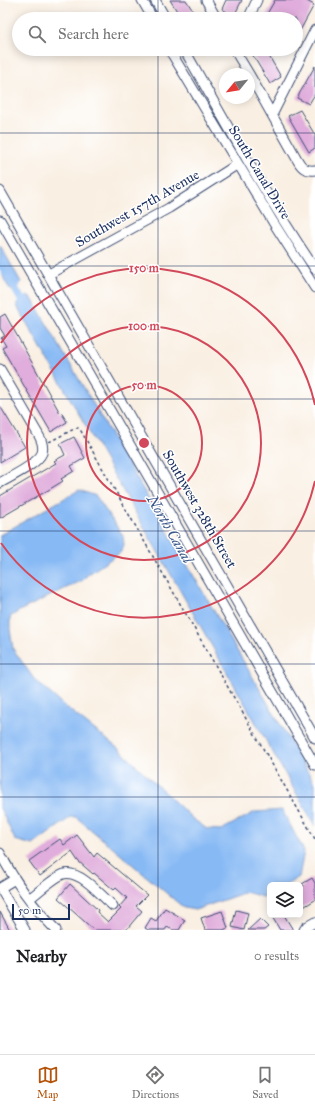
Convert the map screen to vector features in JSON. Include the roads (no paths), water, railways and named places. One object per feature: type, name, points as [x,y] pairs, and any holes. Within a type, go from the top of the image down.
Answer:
[{"type":"street","points":[[142,0],[149,12]]},
{"type":"street","points":[[156,0],[162,12]]},
{"type":"street","points":[[206,0],[213,12]]},
{"type":"street","points":[[251,12],[257,0]]},
{"type":"street","points":[[303,54],[315,30]]},
{"type":"street","name":"South Canal Drive","points":[[173,56],[273,222],[315,288]]},
{"type":"street","name":"South Canal Drive","points":[[188,56],[248,161],[291,232],[315,268]]},
{"type":"street","points":[[238,56],[245,68]]},
{"type":"street","points":[[272,115],[302,56]]},
{"type":"street","points":[[255,85],[302,168],[306,170],[315,170]]},
{"type":"street","name":"Southwest 157th Avenue","points":[[48,274],[169,208],[238,164]]},
{"type":"street","name":"Southwest 328th Street","points":[[0,191],[315,738]]},
{"type":"street","name":"Southwest 328th Street","points":[[0,220],[315,765]]},
{"type":"street","points":[[0,369],[38,434],[42,447],[40,455],[33,463],[0,483]]},
{"type":"street","points":[[0,853],[29,899],[56,930]]},
{"type":"street","points":[[29,899],[57,878],[65,874],[70,874],[82,878],[113,906]]},
{"type":"street","points":[[15,879],[0,888],[25,930]]},
{"type":"street","points":[[304,930],[306,927],[315,922]]},
{"type":"water","points":[[0,245],[21,282],[18,288],[12,291],[3,276]]},
{"type":"water","name":"North Canal","points":[[28,296],[31,297],[315,784],[315,826],[17,306],[17,303]]},
{"type":"water","points":[[79,490],[96,496],[123,536],[124,545],[121,552],[87,575],[83,580],[19,611],[10,617],[13,649],[34,679],[62,704],[120,750],[193,819],[207,829],[221,830],[255,812],[282,810],[304,851],[299,877],[291,882],[267,882],[267,896],[263,897],[246,892],[195,910],[184,908],[76,817],[71,817],[33,845],[15,840],[0,808],[0,535]]},
{"type":"waterway","name":"North Canal","points":[[0,263],[27,309]]}]
